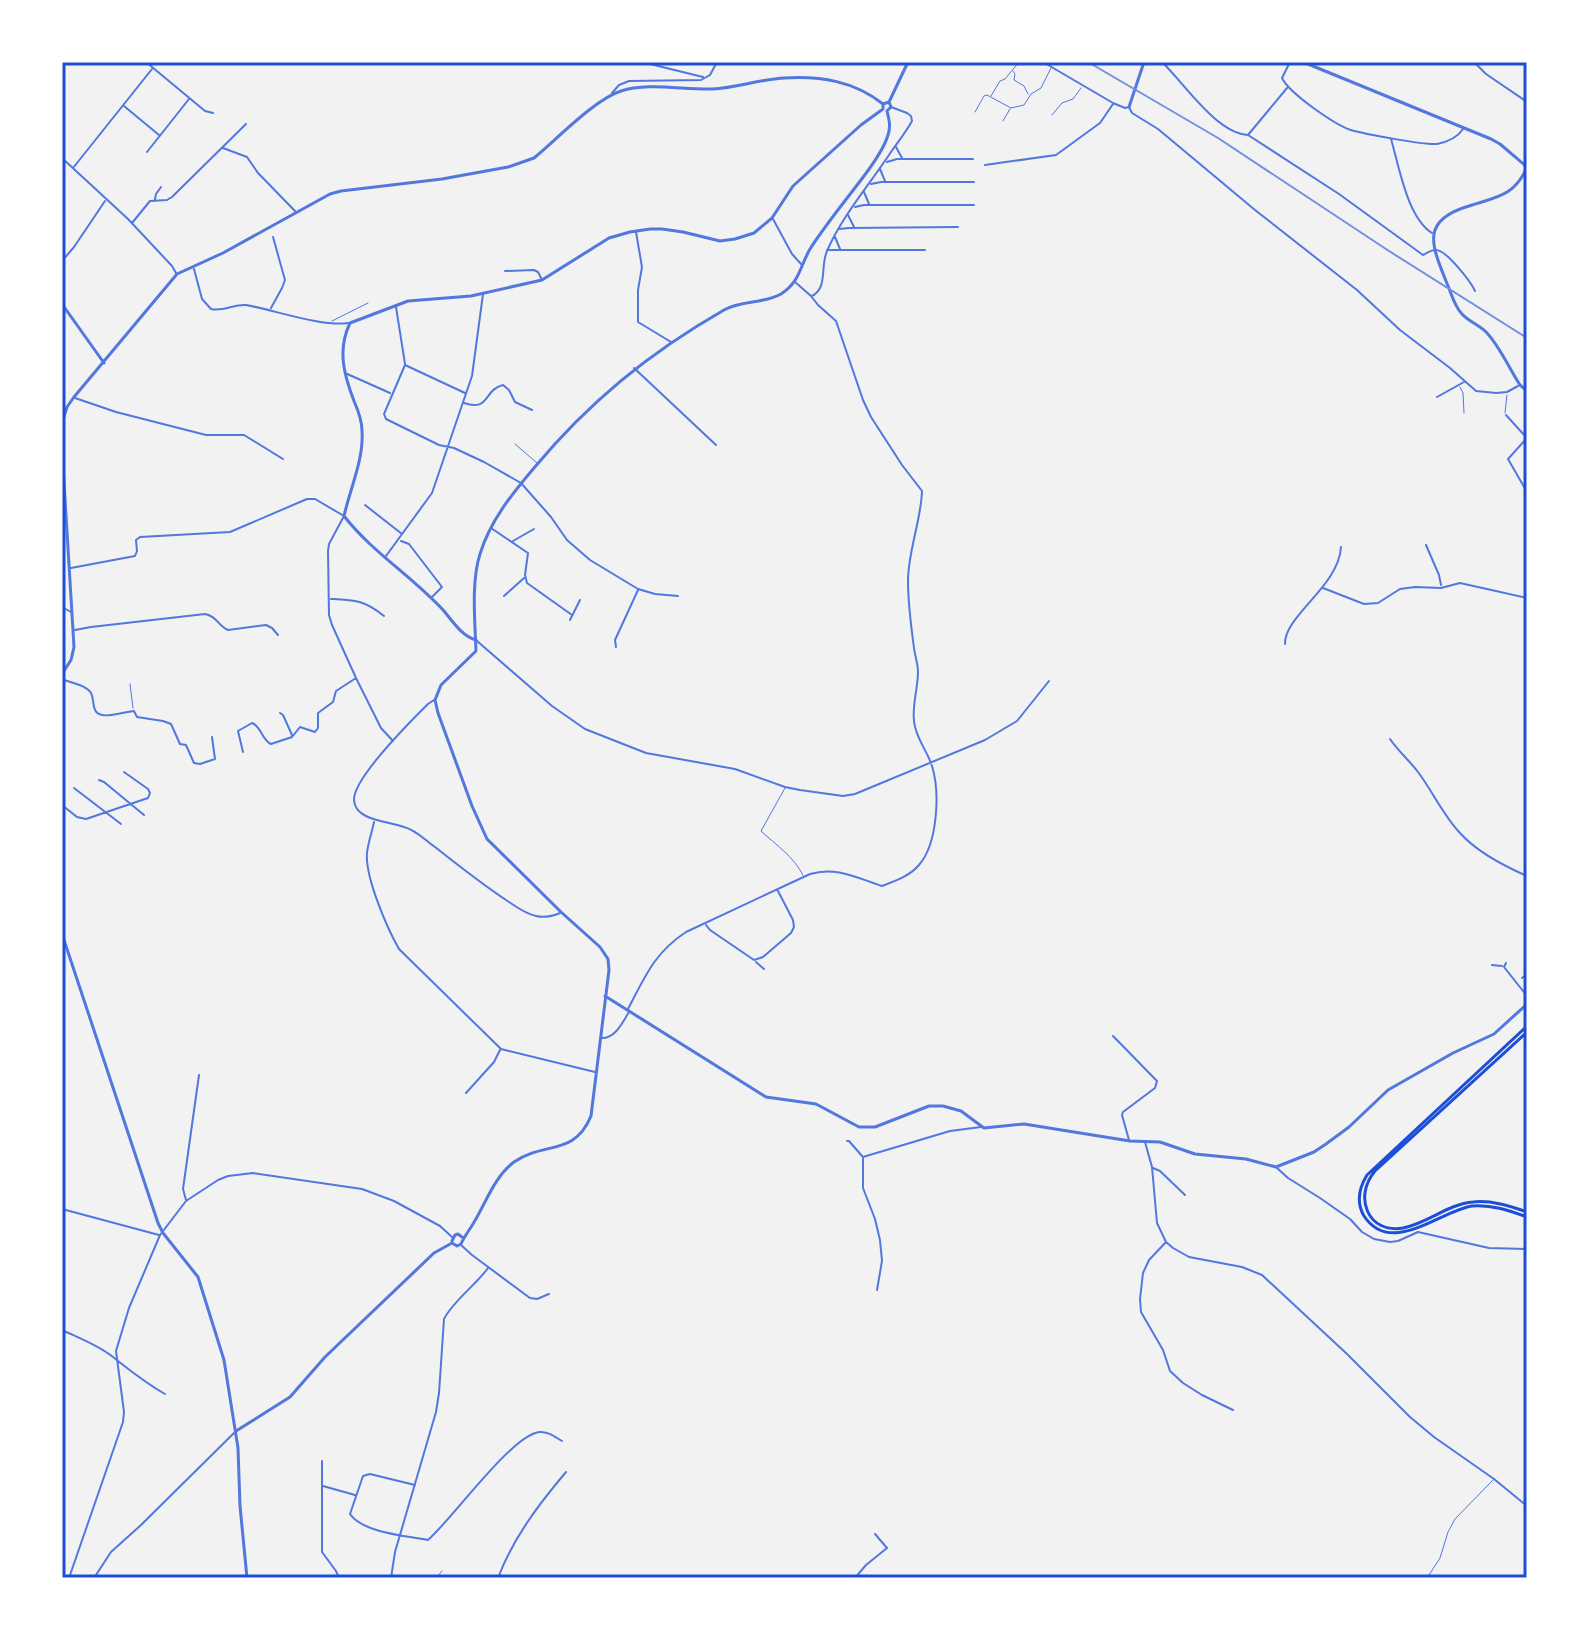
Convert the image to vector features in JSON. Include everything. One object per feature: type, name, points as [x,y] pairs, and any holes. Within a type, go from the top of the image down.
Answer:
[{"type":"main road","points":[[1527,1026],[1374,1169],[1364,1181],[1359,1194],[1361,1208],[1369,1221],[1379,1229],[1393,1233],[1411,1231],[1469,1207],[1491,1206],[1527,1214]]},
{"type":"main road","points":[[1527,1032],[1375,1171],[1367,1182],[1363,1199],[1373,1218],[1382,1225],[1394,1228],[1409,1226],[1468,1202],[1491,1202],[1527,1214]]},
{"type":"street","points":[[146,62],[205,111],[213,113]]},
{"type":"street","points":[[642,62],[706,77]]},
{"type":"street","points":[[612,95],[616,88],[629,81],[697,80],[712,73],[717,62]]},
{"type":"street","points":[[193,267],[203,301],[211,309],[240,305],[339,325],[408,301],[483,294],[542,280],[609,238],[636,231],[662,229],[720,241],[735,239],[754,233],[772,218],[793,186],[861,125],[886,108],[908,62]]},
{"type":"street","points":[[1043,62],[1113,103],[1129,107]]},
{"type":"street","points":[[1144,62],[1129,107],[1132,113],[1158,129],[1476,391],[1507,392],[1520,385]]},
{"type":"street","points":[[1162,62],[1192,96],[1236,133],[1248,135],[1339,194],[1423,255],[1435,250],[1447,255],[1475,291]]},
{"type":"street","points":[[1290,62],[1282,78],[1288,87],[1310,106],[1351,130],[1435,144],[1459,135],[1464,128]]},
{"type":"street","points":[[1303,62],[1500,144],[1527,167],[1509,192],[1449,213],[1438,223],[1433,234],[1435,250],[1459,310],[1488,334],[1527,391]]},
{"type":"street","points":[[1474,62],[1527,102]]},
{"type":"street","points":[[73,169],[152,69]]},
{"type":"street","points":[[62,423],[74,397],[177,274],[257,235],[330,194],[442,179],[521,164],[534,158],[602,100],[623,90],[715,89],[784,78],[830,81],[850,84],[865,91],[886,108],[911,116],[912,121],[827,250],[822,287],[811,296]]},
{"type":"street","points":[[1248,135],[1288,87]]},
{"type":"street","points":[[147,152],[190,98]]},
{"type":"street","points":[[985,165],[1050,158],[1100,123],[1113,103]]},
{"type":"street","points":[[123,105],[161,136]]},
{"type":"street","points":[[461,1244],[462,1237],[472,1226],[500,1176],[511,1165],[521,1158],[567,1144],[580,1136],[591,1116],[609,970],[608,959],[600,947],[499,852],[484,834],[438,713],[435,700],[441,685],[476,651],[475,574],[479,556],[490,528],[521,483],[564,433],[634,368],[726,309],[769,299],[795,282],[809,251],[879,155],[888,135],[890,120],[886,108]]},
{"type":"street","points":[[131,223],[146,205],[172,197],[246,124]]},
{"type":"street","points":[[1391,137],[1413,211],[1424,228],[1433,234]]},
{"type":"street","points":[[896,146],[903,159]]},
{"type":"street","points":[[222,147],[247,157],[258,173],[296,211]]},
{"type":"street","points":[[62,158],[131,223],[177,274]]},
{"type":"street","points":[[884,163],[903,159],[973,159]]},
{"type":"street","points":[[880,169],[886,182]]},
{"type":"street","points":[[869,185],[886,182],[974,182]]},
{"type":"street","points":[[155,200],[161,187]]},
{"type":"street","points":[[864,192],[870,205]]},
{"type":"street","points":[[62,261],[106,199]]},
{"type":"street","points":[[853,208],[870,205],[974,205]]},
{"type":"street","points":[[848,215],[855,228]]},
{"type":"street","points":[[772,218],[792,254],[803,265]]},
{"type":"street","points":[[839,229],[958,227]]},
{"type":"street","points":[[636,231],[642,267],[638,322],[671,342]]},
{"type":"street","points":[[270,310],[285,280],[273,237]]},
{"type":"street","points":[[835,237],[841,250]]},
{"type":"street","points":[[827,250],[925,250]]},
{"type":"street","points":[[505,271],[534,270],[542,280]]},
{"type":"street","points":[[600,1038],[606,1039],[612,1035],[656,958],[670,942],[705,923],[822,871],[834,870],[882,886],[902,878],[917,868],[925,857],[935,824],[936,782],[914,721],[918,669],[908,584],[922,491],[871,417],[836,321],[795,282]]},
{"type":"street","points":[[386,557],[430,498],[472,376],[483,294]]},
{"type":"street","points":[[62,304],[104,363]]},
{"type":"street","points":[[396,306],[405,365],[384,414],[386,419],[439,445],[484,462],[521,483],[570,542],[590,560],[638,589],[678,596]]},
{"type":"street","points":[[350,323],[344,335],[344,372],[363,433],[344,516],[328,549],[329,615],[381,728],[393,741]]},
{"type":"street","points":[[405,365],[466,393]]},
{"type":"street","points":[[634,368],[716,445]]},
{"type":"street","points":[[344,372],[392,394]]},
{"type":"street","points":[[1437,397],[1464,381]]},
{"type":"street","points":[[463,403],[474,407],[480,405],[495,388],[503,385],[514,401],[532,410]]},
{"type":"street","points":[[74,397],[116,412],[206,435],[244,435],[283,459]]},
{"type":"street","points":[[1506,415],[1527,438],[1508,459],[1527,492]]},
{"type":"street","points":[[62,449],[73,631],[72,655],[62,677],[90,692],[98,714],[104,716],[134,711],[137,717],[171,724],[180,744],[186,745],[194,763],[215,759],[212,737]]},
{"type":"street","points":[[69,568],[135,556],[136,540],[140,537],[230,532],[307,499],[315,499],[344,516],[355,531],[431,597],[469,638],[476,640],[570,720],[603,738],[659,756],[735,769],[785,787],[843,796],[855,794],[985,740],[1017,721],[1049,681]]},
{"type":"street","points":[[365,505],[403,535]]},
{"type":"street","points":[[490,528],[528,553],[525,578],[529,585],[572,615]]},
{"type":"street","points":[[513,542],[534,529]]},
{"type":"street","points":[[399,541],[409,544],[442,587],[431,597]]},
{"type":"street","points":[[1426,545],[1441,588]]},
{"type":"street","points":[[1285,644],[1285,638],[1298,616],[1323,588],[1338,562],[1341,547]]},
{"type":"street","points":[[504,596],[525,578]]},
{"type":"street","points":[[1323,588],[1364,604],[1387,599],[1400,589],[1441,588],[1460,583],[1527,598]]},
{"type":"street","points":[[616,647],[615,640],[638,589]]},
{"type":"street","points":[[330,599],[358,600],[384,616]]},
{"type":"street","points":[[570,620],[580,600]]},
{"type":"street","points":[[62,607],[72,613]]},
{"type":"street","points":[[73,631],[205,614],[216,618],[228,630],[266,625],[278,635]]},
{"type":"street","points":[[243,752],[238,731],[252,723],[257,725],[269,744],[292,737],[300,727],[316,731],[318,713],[333,702],[336,691],[356,678]]},
{"type":"street","points":[[435,700],[393,741],[355,790],[353,804],[359,813],[408,827],[525,912],[538,917],[561,912]]},
{"type":"street","points":[[280,713],[292,737]]},
{"type":"street","points":[[1390,739],[1416,769],[1460,834],[1507,867],[1527,876]]},
{"type":"street","points":[[62,805],[81,819],[147,799],[148,789],[124,772]]},
{"type":"street","points":[[99,780],[144,815]]},
{"type":"street","points":[[74,788],[121,824]]},
{"type":"street","points":[[375,819],[367,854],[369,875],[399,949],[501,1049],[596,1072]]},
{"type":"street","points":[[754,960],[773,949],[794,927],[778,890]]},
{"type":"street","points":[[705,923],[710,930],[764,969]]},
{"type":"street","points":[[62,934],[152,1208],[162,1234],[198,1277],[224,1360],[236,1431],[247,1578]]},
{"type":"street","points":[[1492,965],[1505,965],[1527,996]]},
{"type":"street","points":[[1522,978],[1527,974]]},
{"type":"street","points":[[605,996],[766,1097],[816,1104],[859,1127],[875,1127],[929,1106],[961,1111],[981,1127]]},
{"type":"street","points":[[863,1157],[950,1131],[1024,1124],[1130,1141],[1160,1142],[1195,1154],[1243,1159],[1276,1167],[1314,1152],[1349,1127],[1388,1090],[1453,1053],[1489,1037],[1527,1004]]},
{"type":"street","points":[[1113,1036],[1157,1081],[1155,1088],[1123,1112],[1130,1141]]},
{"type":"street","points":[[466,1093],[494,1062],[501,1049]]},
{"type":"street","points":[[186,1201],[183,1189],[199,1075]]},
{"type":"street","points":[[847,1141],[863,1157],[863,1188],[875,1219],[881,1251],[877,1290]]},
{"type":"street","points":[[1145,1142],[1152,1167],[1157,1223],[1166,1242],[1189,1257],[1242,1267],[1262,1275],[1410,1417],[1527,1506]]},
{"type":"street","points":[[1152,1167],[1185,1195]]},
{"type":"street","points":[[1276,1167],[1374,1239],[1398,1241],[1418,1232],[1489,1248],[1527,1249]]},
{"type":"street","points":[[69,1578],[123,1422],[116,1351],[129,1308],[162,1234],[186,1201],[228,1176],[253,1173],[340,1185],[394,1201],[440,1226],[452,1237],[452,1243]]},
{"type":"street","points":[[62,1209],[162,1234]]},
{"type":"street","points":[[452,1237],[458,1234],[462,1237]]},
{"type":"street","points":[[1166,1242],[1149,1260],[1143,1273],[1141,1312],[1163,1350],[1170,1371],[1202,1395],[1233,1410]]},
{"type":"street","points":[[452,1243],[457,1246],[461,1244]]},
{"type":"street","points":[[94,1578],[111,1552],[236,1431],[290,1397],[325,1357],[434,1253],[452,1243]]},
{"type":"street","points":[[461,1244],[530,1298],[537,1299],[549,1294]]},
{"type":"street","points":[[391,1578],[395,1552],[437,1406],[444,1319],[488,1268]]},
{"type":"street","points":[[62,1330],[118,1361],[143,1382],[165,1394]]},
{"type":"street","points":[[415,1485],[370,1474],[363,1476],[350,1514],[356,1522],[428,1540],[516,1446],[536,1432],[548,1433],[562,1441]]},
{"type":"street","points":[[322,1461],[322,1552],[339,1578]]},
{"type":"street","points":[[498,1578],[514,1544],[542,1500],[566,1472]]},
{"type":"street","points":[[322,1486],[356,1496]]},
{"type":"street","points":[[855,1578],[887,1548],[875,1534]]},
{"type":"lane","points":[[991,96],[1000,81],[1019,62]]},
{"type":"lane","points":[[975,112],[984,96],[991,96],[1010,107],[1024,105],[1030,95],[1041,88],[1052,67]]},
{"type":"lane","points":[[1013,71],[1014,80],[1024,86],[1030,95]]},
{"type":"lane","points":[[1052,115],[1062,102],[1074,98],[1082,85]]},
{"type":"lane","points":[[1003,121],[1010,107]]},
{"type":"lane","points":[[331,324],[333,319],[368,303]]},
{"type":"lane","points":[[1459,385],[1463,393],[1464,413]]},
{"type":"lane","points":[[1506,415],[1507,392]]},
{"type":"lane","points":[[515,444],[537,464]]},
{"type":"lane","points":[[130,684],[134,711]]},
{"type":"lane","points":[[785,787],[761,831],[787,852],[804,877]]},
{"type":"lane","points":[[1427,1578],[1440,1558],[1455,1519],[1494,1479]]},
{"type":"lane","points":[[436,1578],[442,1571]]},
{"type":"railway","points":[[1088,62],[1218,138],[1527,338]]}]
